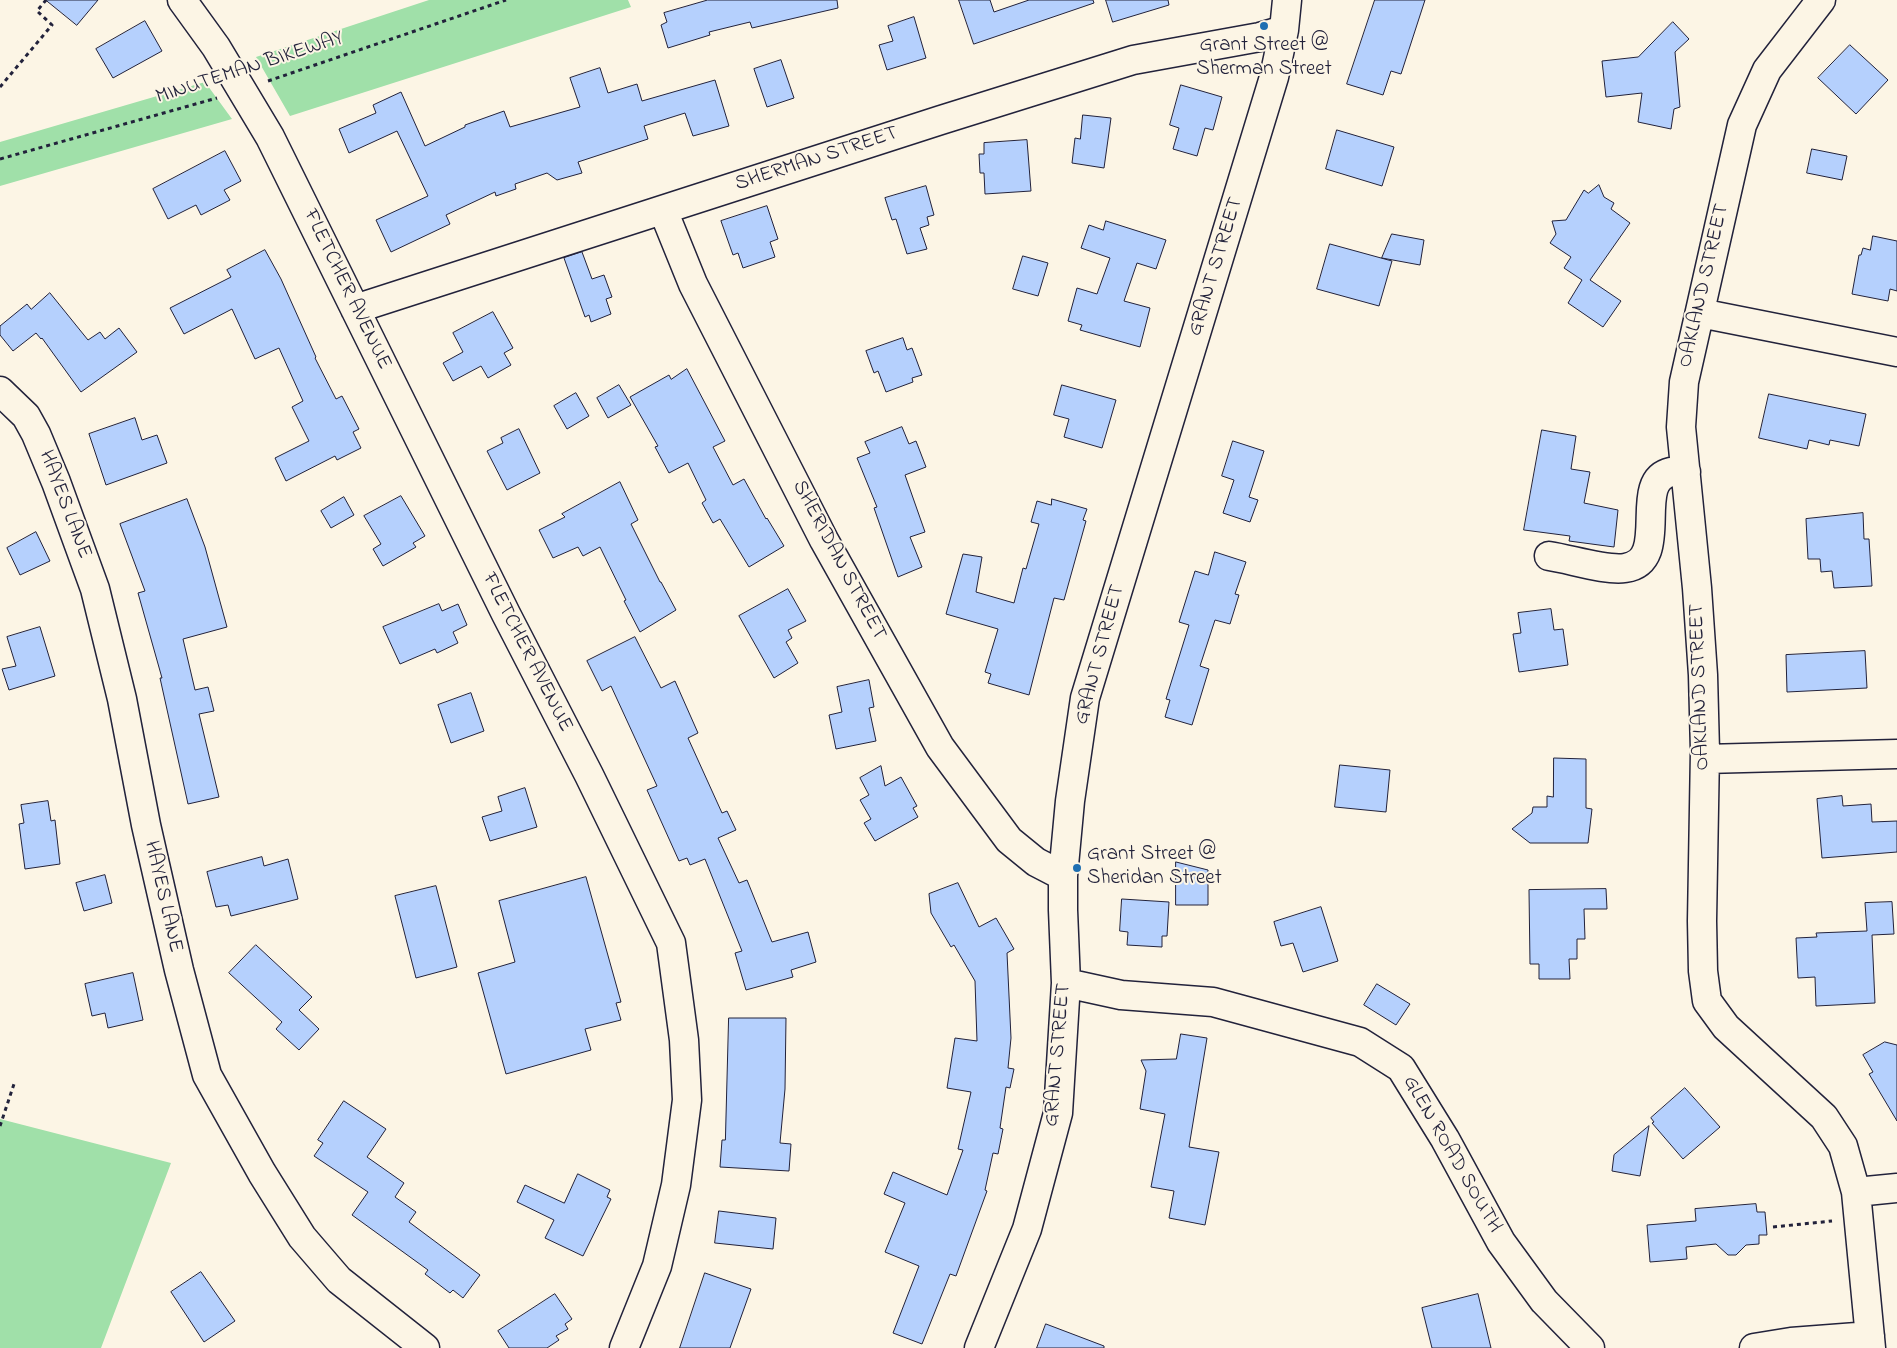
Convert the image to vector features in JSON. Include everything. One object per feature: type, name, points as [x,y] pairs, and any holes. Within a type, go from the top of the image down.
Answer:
[{"type":"street","name":"FLETCHER AVENUE","points":[[182,0],[216,47],[270,138],[506,614],[589,775],[671,943],[684,1040],[686,1100],[676,1184],[657,1266],[624,1348]]},
{"type":"street","name":"GRANT STREET","points":[[979,1348],[1027,1229],[1058,1113],[1066,983],[1062,910],[1063,876],[1070,801],[1085,698],[1271,86],[1284,30],[1287,0]]},
{"type":"street","name":"OAKLAND STREET","points":[[1821,0],[1767,70],[1742,125],[1684,382],[1681,427],[1703,674],[1705,759],[1702,921],[1703,972],[1708,1001],[1726,1027],[1824,1117],[1843,1146],[1856,1192],[1871,1342]]},
{"type":"street","name":"SHERMAN STREET","points":[[356,309],[1133,60],[1260,37],[1284,30]]},
{"type":"street","name":"SHERIDAN STREET","points":[[663,210],[693,284],[824,540],[940,747],[1009,840],[1036,862],[1063,876]]},
{"type":"street","points":[[1700,314],[1897,352]]},
{"type":"street","name":"HAYES LANE","points":[[0,391],[26,416],[36,434],[56,482],[95,589],[122,699],[146,825],[179,970],[207,1075],[262,1173],[302,1237],[339,1280],[425,1348]]},
{"type":"street","points":[[1548,556],[1608,567],[1625,568],[1639,563],[1650,544],[1650,506],[1654,488],[1661,477],[1671,472],[1686,472]]},
{"type":"street","points":[[1705,759],[1897,754]]},
{"type":"street","name":"GLEN ROAD SOUTH","points":[[1066,983],[1121,995],[1213,1002],[1360,1042],[1401,1068],[1445,1139],[1501,1242],[1544,1301],[1590,1348]]},
{"type":"street","points":[[1856,1192],[1897,1188]]},
{"type":"street","points":[[1754,1348],[1792,1342],[1871,1342]]},
{"type":"path","points":[[0,88],[52,25],[37,11],[46,0]]},
{"type":"path","name":"MINUTEMAN BIKEWAY","points":[[0,160],[214,99],[506,0]]},
{"type":"path","points":[[0,1126],[15,1081]]},
{"type":"path","points":[[1774,1227],[1840,1220]]},
{"type":"green space","points":[[429,0],[628,0],[631,7],[290,116],[256,57]]},
{"type":"green space","points":[[205,82],[232,119],[0,186],[0,142]]},
{"type":"green space","points":[[0,1119],[171,1163],[101,1348],[0,1348]]},
{"type":"building","points":[[46,0],[98,0],[77,25]]},
{"type":"building","points":[[708,0],[837,0],[838,8],[752,28],[750,22],[709,32],[710,35],[668,48],[661,25],[667,22],[664,13]]},
{"type":"building","points":[[959,0],[990,0],[994,12],[1029,0],[1093,0],[1094,3],[974,44]]},
{"type":"building","points":[[1106,0],[1168,0],[1169,5],[1113,22]]},
{"type":"building","points":[[1375,0],[1425,0],[1401,74],[1391,71],[1383,95],[1347,84]]},
{"type":"building","points":[[914,17],[926,58],[887,70],[879,45],[893,41],[888,26]]},
{"type":"building","points":[[145,21],[162,51],[113,78],[96,49]]},
{"type":"building","points":[[1673,22],[1689,39],[1675,52],[1680,107],[1674,109],[1671,129],[1638,122],[1642,93],[1606,97],[1602,61],[1638,57]]},
{"type":"building","points":[[1850,45],[1888,80],[1856,114],[1818,78]]},
{"type":"building","points":[[781,60],[794,98],[767,107],[754,69]]},
{"type":"building","points":[[600,68],[608,93],[637,84],[642,101],[715,80],[729,126],[693,136],[685,113],[644,126],[648,139],[578,162],[582,173],[557,180],[547,173],[515,184],[516,189],[496,196],[495,192],[446,215],[450,224],[391,252],[376,220],[428,196],[397,131],[349,153],[339,129],[376,113],[373,105],[401,92],[425,146],[465,127],[465,125],[504,111],[510,127],[580,107],[570,78]]},
{"type":"building","points":[[1181,85],[1222,97],[1213,130],[1205,128],[1197,156],[1173,149],[1179,128],[1170,125]]},
{"type":"building","points":[[1083,115],[1111,118],[1104,168],[1072,163],[1075,138],[1080,139]]},
{"type":"building","points":[[1337,130],[1394,147],[1382,186],[1326,169]]},
{"type":"building","points":[[1027,140],[1031,191],[985,194],[984,173],[980,173],[979,154],[984,154],[984,143]]},
{"type":"building","points":[[1812,149],[1847,156],[1842,180],[1807,173]]},
{"type":"building","points":[[225,151],[241,181],[224,190],[230,200],[201,215],[196,205],[168,219],[153,189]]},
{"type":"building","points":[[1599,185],[1604,197],[1614,203],[1611,209],[1630,223],[1590,280],[1621,301],[1603,327],[1568,303],[1582,280],[1564,268],[1571,257],[1550,243],[1556,234],[1552,221],[1566,220],[1584,190],[1588,193]]},
{"type":"building","points":[[926,186],[934,215],[927,217],[929,225],[920,228],[927,249],[907,254],[896,219],[892,220],[885,198]]},
{"type":"building","points":[[767,206],[778,239],[770,242],[775,257],[743,268],[738,253],[733,255],[721,221]]},
{"type":"building","points":[[1106,221],[1166,240],[1156,269],[1137,263],[1124,301],[1150,308],[1140,347],[1080,330],[1082,325],[1068,321],[1077,288],[1097,294],[1110,258],[1081,248],[1089,225],[1103,230]]},
{"type":"building","points":[[1392,234],[1424,240],[1420,265],[1382,258]]},
{"type":"building","points":[[1873,236],[1897,241],[1897,291],[1890,289],[1888,301],[1852,294],[1859,255],[1861,255],[1863,248],[1870,250]]},
{"type":"building","points":[[1330,244],[1392,261],[1379,306],[1317,289]]},
{"type":"building","points":[[265,250],[281,279],[315,358],[336,399],[342,396],[359,429],[353,432],[361,448],[337,460],[335,456],[286,481],[275,458],[309,441],[292,407],[303,401],[279,348],[255,359],[232,309],[184,334],[170,308],[231,277],[227,270]]},
{"type":"building","points":[[582,252],[592,279],[604,275],[612,297],[606,299],[611,314],[591,322],[589,315],[585,317],[564,258]]},
{"type":"building","points":[[1023,256],[1048,263],[1038,296],[1013,289]]},
{"type":"building","points":[[50,293],[88,340],[100,332],[105,339],[119,328],[137,352],[81,392],[42,338],[36,333],[13,351],[0,335],[0,326],[27,304],[31,309]]},
{"type":"building","points":[[493,312],[513,348],[504,353],[511,365],[488,378],[481,366],[453,381],[443,363],[463,352],[453,333]]},
{"type":"building","points":[[903,338],[907,350],[912,348],[922,375],[912,378],[913,382],[886,392],[878,371],[874,373],[866,351]]},
{"type":"building","points":[[687,369],[725,441],[713,447],[733,485],[744,479],[766,519],[784,546],[749,567],[720,519],[713,523],[702,503],[706,500],[688,463],[669,473],[655,447],[658,446],[630,397],[669,375],[671,379]]},
{"type":"building","points":[[619,385],[631,405],[608,418],[597,398]]},
{"type":"building","points":[[1062,385],[1116,400],[1102,448],[1064,437],[1069,419],[1054,415]]},
{"type":"building","points":[[576,393],[589,416],[567,429],[554,406]]},
{"type":"building","points":[[1769,394],[1866,414],[1859,446],[1830,440],[1829,445],[1809,440],[1807,449],[1759,438]]},
{"type":"building","points":[[135,418],[142,440],[157,435],[167,463],[106,485],[89,434]]},
{"type":"building","points":[[902,427],[909,444],[916,441],[926,467],[905,475],[925,532],[910,537],[922,567],[898,577],[874,508],[877,507],[857,458],[870,453],[865,442]]},
{"type":"building","points":[[519,429],[540,473],[507,490],[487,451],[503,443],[501,438]]},
{"type":"building","points":[[1542,430],[1576,436],[1571,469],[1590,472],[1584,503],[1618,510],[1614,547],[1569,541],[1570,536],[1524,530]]},
{"type":"building","points":[[1233,441],[1264,451],[1249,497],[1258,500],[1250,522],[1223,513],[1234,480],[1222,476]]},
{"type":"building","points":[[620,482],[638,520],[631,524],[676,610],[640,632],[600,547],[583,556],[578,547],[553,558],[539,530],[565,517],[562,514]]},
{"type":"building","points":[[401,496],[425,536],[413,543],[416,547],[383,566],[373,549],[381,544],[364,516]]},
{"type":"building","points":[[344,497],[354,515],[331,528],[321,511]]},
{"type":"building","points":[[187,499],[205,547],[227,627],[183,639],[195,690],[208,687],[214,711],[199,714],[219,797],[188,804],[160,678],[162,678],[138,593],[145,591],[120,524]]},
{"type":"building","points":[[1052,499],[1087,509],[1083,520],[1086,521],[1064,600],[1054,598],[1029,695],[988,683],[991,674],[985,672],[998,629],[946,614],[963,554],[982,557],[976,592],[1014,603],[1023,568],[1026,569],[1039,524],[1031,522],[1037,501],[1051,505]]},
{"type":"building","points":[[1863,513],[1864,539],[1869,539],[1872,586],[1834,588],[1832,571],[1821,572],[1820,559],[1808,559],[1806,519]]},
{"type":"building","points":[[36,532],[50,561],[20,575],[7,548]]},
{"type":"building","points":[[1215,552],[1246,562],[1235,594],[1239,595],[1230,624],[1215,620],[1200,666],[1209,669],[1192,725],[1165,717],[1170,700],[1166,699],[1189,625],[1179,622],[1195,571],[1208,575]]},
{"type":"building","points":[[788,589],[806,621],[788,630],[792,638],[786,642],[798,663],[774,678],[739,616]]},
{"type":"building","points":[[439,604],[442,611],[458,604],[467,625],[453,632],[458,643],[437,653],[435,649],[400,664],[383,627]]},
{"type":"building","points":[[1551,609],[1554,630],[1563,629],[1568,665],[1519,672],[1513,634],[1521,633],[1518,613]]},
{"type":"building","points":[[40,627],[55,676],[9,690],[2,669],[16,666],[7,637]]},
{"type":"building","points":[[635,637],[661,688],[675,681],[698,733],[688,738],[722,813],[727,811],[736,830],[718,838],[739,883],[747,880],[772,942],[808,932],[816,962],[791,970],[793,977],[746,990],[735,953],[742,951],[705,859],[690,865],[687,858],[679,861],[647,790],[657,786],[611,686],[602,691],[587,661]]},
{"type":"building","points":[[1865,651],[1867,688],[1787,692],[1786,655]]},
{"type":"building","points":[[869,680],[874,707],[869,708],[876,741],[836,749],[829,715],[842,712],[837,687]]},
{"type":"building","points":[[471,693],[484,731],[451,743],[438,705]]},
{"type":"building","points":[[1554,758],[1586,759],[1586,808],[1592,809],[1588,843],[1530,843],[1512,829],[1532,813],[1533,807],[1547,807],[1547,796],[1553,797]]},
{"type":"building","points":[[1340,765],[1390,770],[1386,812],[1335,807]]},
{"type":"building","points":[[881,766],[885,786],[901,777],[917,806],[913,808],[918,817],[875,841],[864,823],[871,819],[860,800],[869,795],[860,778]]},
{"type":"building","points":[[525,788],[537,827],[490,841],[482,817],[502,811],[498,797]]},
{"type":"building","points":[[1842,796],[1843,806],[1871,804],[1872,822],[1897,821],[1897,852],[1822,858],[1817,799]]},
{"type":"building","points":[[48,801],[51,821],[55,820],[60,864],[25,869],[19,824],[24,823],[21,805]]},
{"type":"building","points":[[262,857],[264,866],[288,859],[298,899],[231,916],[228,905],[216,907],[207,872]]},
{"type":"building","points":[[1176,862],[1208,870],[1208,905],[1176,905]]},
{"type":"building","points":[[105,875],[112,903],[84,911],[76,883]]},
{"type":"building","points":[[586,877],[621,1002],[616,1003],[621,1020],[585,1029],[591,1050],[506,1074],[478,973],[515,962],[499,901]]},
{"type":"building","points":[[958,883],[979,927],[996,918],[1014,949],[1007,953],[1011,1038],[1008,1068],[1014,1069],[1010,1088],[1006,1087],[1000,1128],[1003,1129],[998,1154],[993,1153],[985,1190],[987,1191],[956,1276],[950,1274],[922,1344],[893,1333],[919,1266],[885,1252],[905,1203],[884,1194],[893,1172],[947,1195],[963,1150],[958,1149],[971,1092],[947,1088],[955,1038],[977,1041],[975,981],[954,945],[951,947],[931,913],[929,894]]},
{"type":"building","points":[[436,886],[457,967],[416,978],[395,896]]},
{"type":"building","points":[[1606,889],[1607,909],[1584,909],[1585,939],[1577,939],[1577,959],[1569,959],[1570,979],[1539,979],[1539,964],[1530,964],[1529,890]]},
{"type":"building","points":[[1122,899],[1169,902],[1167,936],[1162,936],[1162,947],[1127,945],[1128,932],[1120,931]]},
{"type":"building","points":[[1892,902],[1894,934],[1872,935],[1875,1003],[1816,1006],[1815,977],[1798,978],[1796,938],[1817,937],[1816,933],[1867,931],[1865,903]]},
{"type":"building","points":[[1321,907],[1338,961],[1303,972],[1293,943],[1281,946],[1274,922]]},
{"type":"building","points":[[256,945],[312,997],[299,1010],[319,1029],[299,1050],[276,1029],[282,1022],[229,973]]},
{"type":"building","points":[[133,973],[143,1020],[108,1028],[105,1013],[92,1016],[85,984]]},
{"type":"building","points":[[1377,984],[1410,1004],[1396,1025],[1364,1005]]},
{"type":"building","points":[[729,1018],[786,1018],[785,1089],[780,1143],[791,1144],[789,1171],[720,1167],[722,1140],[725,1140]]},
{"type":"building","points":[[1181,1034],[1207,1038],[1189,1147],[1219,1152],[1205,1225],[1169,1218],[1174,1191],[1151,1187],[1165,1114],[1140,1109],[1146,1071],[1141,1060],[1176,1059]]},
{"type":"building","points":[[1885,1042],[1897,1045],[1897,1121],[1869,1074],[1873,1072],[1863,1055]]},
{"type":"building","points":[[1685,1088],[1720,1127],[1683,1159],[1652,1123],[1654,1122],[1651,1118]]},
{"type":"building","points":[[344,1101],[386,1129],[367,1157],[404,1183],[395,1197],[416,1212],[409,1222],[480,1275],[463,1298],[453,1290],[450,1293],[425,1274],[428,1270],[352,1215],[368,1192],[314,1156],[323,1143],[318,1140]]},
{"type":"building","points":[[1649,1126],[1640,1176],[1612,1171],[1614,1155]]},
{"type":"building","points":[[578,1174],[610,1190],[607,1197],[611,1199],[583,1256],[545,1238],[554,1220],[517,1202],[525,1185],[564,1203]]},
{"type":"building","points":[[1756,1204],[1757,1212],[1765,1212],[1767,1235],[1759,1235],[1759,1244],[1746,1245],[1736,1255],[1728,1255],[1716,1244],[1686,1247],[1687,1259],[1650,1262],[1647,1225],[1696,1221],[1695,1209]]},
{"type":"building","points":[[719,1211],[776,1218],[773,1249],[715,1243]]},
{"type":"building","points":[[201,1272],[235,1321],[204,1342],[171,1292]]},
{"type":"building","points":[[705,1273],[751,1289],[730,1348],[680,1348]]},
{"type":"building","points":[[555,1294],[572,1319],[565,1324],[568,1329],[556,1336],[559,1340],[547,1348],[509,1348],[498,1331]]},
{"type":"building","points":[[1478,1294],[1491,1348],[1432,1348],[1422,1308]]},
{"type":"building","points":[[1046,1324],[1104,1346],[1104,1348],[1037,1348]]},
{"type":"place","name":"Grant Street @ Sherman Street","points":[[1264,26]]},
{"type":"place","name":"Grant Street @ Sheridan Street","points":[[1077,868]]}]
